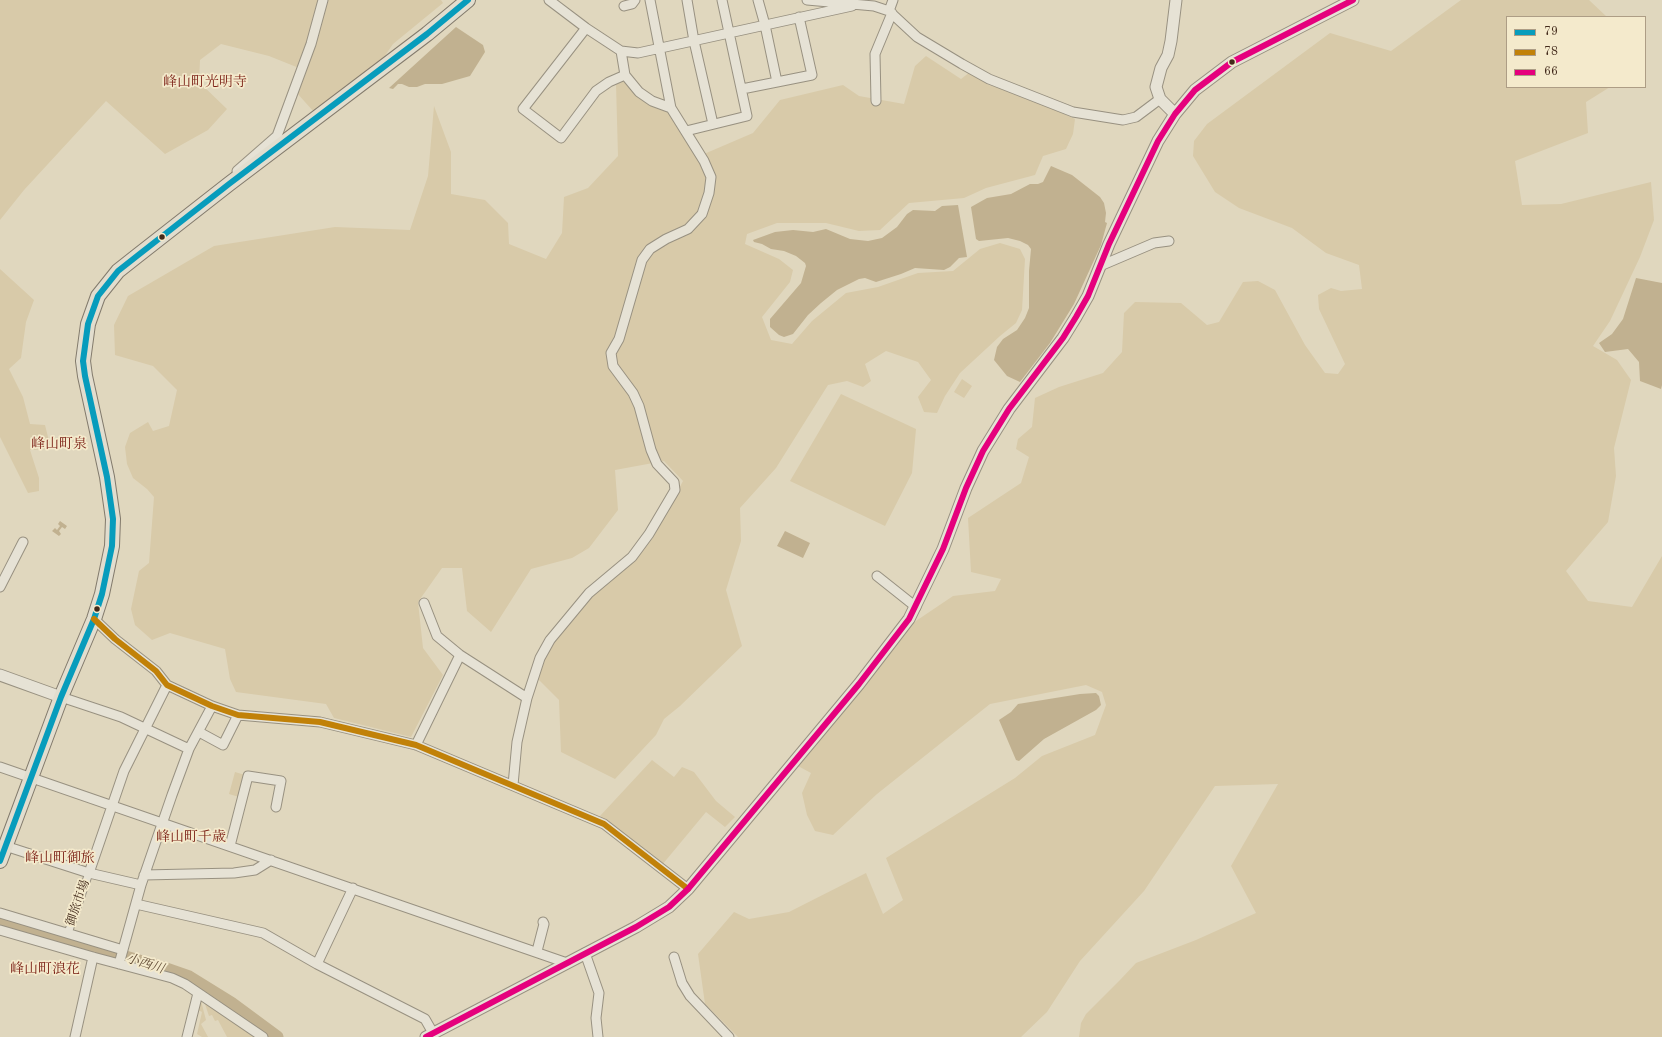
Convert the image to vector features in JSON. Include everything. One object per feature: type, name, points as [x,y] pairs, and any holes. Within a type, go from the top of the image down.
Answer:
[{"type":"main road","points":[[0,861],[3,845],[60,699],[94,619],[105,582],[112,546],[113,519],[107,477],[85,376],[84,350],[90,316],[98,296],[118,271],[229,184],[420,39],[468,0]]},
{"type":"street","points":[[229,184],[236,171],[277,136],[312,44],[322,0]]},
{"type":"street","points":[[549,0],[586,28],[621,51],[638,53],[857,5]]},
{"type":"street","points":[[624,6],[632,4],[635,0]]},
{"type":"street","points":[[513,785],[517,742],[527,698],[540,658],[550,640],[588,593],[632,557],[649,534],[675,490],[674,482],[657,464],[651,450],[639,406],[633,393],[613,366],[611,353],[619,339],[642,260],[650,249],[666,239],[688,229],[702,214],[709,193],[711,177],[704,162],[671,108],[650,0]]},
{"type":"street","points":[[687,0],[694,41],[713,124]]},
{"type":"street","points":[[686,131],[747,116],[722,0]]},
{"type":"street","points":[[758,0],[777,82]]},
{"type":"street","points":[[807,0],[874,6],[890,12],[917,37],[989,79],[1073,112],[1123,120],[1136,117],[1160,99]]},
{"type":"street","points":[[876,101],[875,54],[893,0]]},
{"type":"street","points":[[1175,114],[1160,99],[1156,87],[1161,68],[1168,55],[1176,0]]},
{"type":"street","points":[[136,904],[264,933],[317,964],[425,1019],[430,1035],[566,962],[585,954],[636,927],[669,907],[688,889],[859,684],[909,620],[943,549],[966,488],[983,451],[1009,409],[1070,328],[1088,296],[1100,266],[1158,141],[1175,114],[1195,90],[1232,62],[1353,0]]},
{"type":"street","points":[[742,89],[812,75],[799,18]]},
{"type":"street","points":[[586,28],[523,109],[561,138],[596,91],[609,82],[625,75]]},
{"type":"street","points":[[621,51],[625,75],[639,92],[652,101],[671,108]]},
{"type":"street","points":[[1100,266],[1154,243],[1169,241]]},
{"type":"street","points":[[0,586],[3,570],[23,542]]},
{"type":"street","points":[[877,576],[916,607]]},
{"type":"street","points":[[424,603],[437,636],[460,655],[527,698]]},
{"type":"street","points":[[94,619],[115,639],[156,671],[167,684],[212,706],[238,715],[320,722],[416,745],[604,824],[688,889]]},
{"type":"street","points":[[416,745],[460,655]]},
{"type":"street","points":[[0,675],[60,699],[120,717],[189,749]]},
{"type":"street","points":[[89,873],[124,771],[167,684]]},
{"type":"street","points":[[121,956],[140,885],[162,822],[189,749],[212,706]]},
{"type":"street","points":[[199,732],[223,744],[238,715]]},
{"type":"street","points":[[0,767],[31,776],[566,962]]},
{"type":"street","points":[[230,846],[248,776],[281,781],[276,807]]},
{"type":"street","points":[[3,845],[89,873],[140,885]]},
{"type":"street","points":[[144,875],[234,873],[255,870],[271,860]]},
{"type":"street","name":"御旅市場","points":[[67,934],[89,873]]},
{"type":"street","points":[[317,964],[353,888]]},
{"type":"street","points":[[0,913],[67,934],[172,978],[263,1037]]},
{"type":"street","points":[[537,951],[544,924],[543,922]]},
{"type":"street","points":[[0,930],[63,946],[93,957],[121,956]]},
{"type":"street","points":[[63,946],[67,934]]},
{"type":"street","points":[[585,954],[599,993],[596,1018],[598,1037]]},
{"type":"street","points":[[75,1037],[93,957]]},
{"type":"street","points":[[674,957],[682,983],[690,996],[729,1037]]},
{"type":"street","points":[[187,1037],[198,994]]},
{"type":"shaded area","points":[[0,0],[319,0],[310,37],[299,68],[269,56],[221,44],[200,60],[199,82],[227,109],[208,130],[165,154],[106,101],[24,190],[0,220]]},
{"type":"shaded area","points":[[327,0],[441,0],[443,3],[393,44],[382,60],[314,112],[296,92]]},
{"type":"shaded area","points":[[1461,0],[1589,0],[1606,16],[1506,16],[1506,88],[1608,88],[1586,102],[1588,133],[1515,161],[1522,205],[1561,204],[1651,182],[1654,220],[1640,257],[1610,321],[1593,346],[1617,360],[1631,380],[1614,448],[1616,476],[1608,522],[1566,571],[1588,601],[1632,607],[1662,556],[1662,1037],[1079,1037],[1081,1023],[1086,1014],[1136,963],[1196,940],[1256,913],[1231,866],[1278,784],[1215,786],[1144,891],[1080,961],[1047,1012],[1021,1037],[738,1037],[705,1004],[698,954],[734,912],[749,919],[789,912],[866,873],[883,914],[903,900],[886,858],[1015,778],[1042,756],[1095,735],[1106,705],[1102,692],[1086,685],[990,704],[877,794],[833,835],[815,831],[807,815],[802,793],[811,773],[798,766],[910,625],[953,596],[995,591],[1001,579],[971,572],[968,518],[1021,483],[1029,457],[1016,449],[1018,439],[1032,427],[1035,398],[1059,387],[1103,373],[1122,352],[1124,313],[1135,302],[1181,303],[1207,325],[1219,322],[1243,282],[1258,281],[1275,290],[1305,345],[1325,373],[1338,374],[1345,364],[1319,309],[1318,295],[1331,288],[1341,291],[1362,289],[1359,265],[1326,253],[1292,228],[1239,208],[1215,192],[1193,156],[1194,141],[1207,124],[1330,33],[1391,51]]},
{"type":"shaded area","points":[[456,27],[483,45],[485,52],[470,76],[442,84],[425,84],[417,87],[409,87],[398,84],[393,89],[389,88]]},
{"type":"shaded area","points":[[926,56],[961,79],[970,72],[989,85],[1024,96],[1075,119],[1073,134],[1066,149],[1043,156],[1035,175],[986,188],[964,198],[909,203],[880,230],[859,231],[826,223],[777,223],[747,234],[745,244],[779,259],[793,270],[790,282],[762,317],[771,340],[792,344],[812,321],[846,293],[878,287],[918,273],[953,271],[980,249],[1000,243],[1020,249],[1025,259],[1022,310],[1016,323],[960,373],[945,396],[937,413],[924,412],[918,397],[931,380],[918,362],[886,351],[865,364],[871,381],[863,387],[847,381],[828,385],[776,468],[740,508],[741,541],[726,590],[742,646],[680,706],[664,719],[656,735],[615,779],[561,752],[559,700],[537,678],[542,659],[552,641],[590,595],[635,561],[653,538],[683,481],[664,461],[615,470],[618,510],[589,548],[572,558],[531,569],[491,632],[467,611],[462,568],[442,568],[418,602],[423,648],[443,675],[411,737],[334,718],[326,704],[236,692],[230,679],[225,649],[170,633],[152,640],[135,625],[131,609],[139,571],[149,563],[154,497],[147,489],[133,478],[127,464],[125,447],[130,433],[148,422],[153,431],[169,426],[177,390],[153,366],[115,355],[114,325],[128,296],[214,246],[335,227],[410,230],[428,176],[434,106],[451,152],[451,194],[485,200],[508,223],[509,244],[546,259],[562,233],[564,197],[588,188],[618,156],[616,84],[626,81],[650,103],[668,112],[684,134],[697,157],[753,133],[780,100],[843,85],[859,96],[904,104],[915,66]]},
{"type":"shaded area","points":[[1051,166],[1072,175],[1100,197],[1104,203],[1106,213],[1105,222],[1107,223],[1101,245],[1074,304],[1050,343],[1020,382],[1007,376],[994,360],[997,347],[1003,339],[1017,330],[1025,318],[1029,308],[1029,271],[1031,249],[1028,245],[1020,241],[1008,238],[979,241],[976,239],[971,207],[987,198],[1011,194],[1030,184],[1038,184],[1043,182]]},
{"type":"shaded area","points":[[958,205],[967,257],[959,258],[950,267],[944,270],[915,268],[876,282],[865,278],[859,279],[837,290],[821,303],[808,315],[793,334],[784,337],[779,335],[770,327],[770,319],[801,283],[806,266],[805,263],[796,256],[784,251],[771,249],[754,242],[753,240],[775,232],[793,230],[813,232],[826,229],[850,239],[868,241],[882,238],[897,227],[907,214],[913,210],[935,211],[942,206]]},
{"type":"shaded area","points":[[0,269],[34,300],[26,322],[21,358],[9,369],[23,397],[30,424],[45,425],[51,449],[30,450],[39,478],[39,491],[28,493],[0,437]]},
{"type":"shaded area","points":[[1636,278],[1662,283],[1661,389],[1640,381],[1639,362],[1628,349],[1605,352],[1599,343],[1612,334],[1623,319]]},
{"type":"shaded area","points":[[962,379],[972,386],[964,398],[954,392]]},
{"type":"shaded area","points":[[841,394],[916,429],[912,473],[885,526],[790,481]]},
{"type":"shaded area","points":[[60,521],[67,526],[65,529],[62,527],[59,531],[61,534],[59,536],[52,531],[55,528],[57,530],[60,526],[58,524]]},
{"type":"shaded area","points":[[785,531],[810,543],[803,558],[777,546]]},
{"type":"shaded area","points":[[1096,693],[1099,696],[1101,705],[1096,710],[1044,739],[1019,761],[1016,760],[999,720],[1011,712],[1018,704],[1080,694]]},
{"type":"shaded area","points":[[652,760],[674,777],[682,767],[694,772],[716,801],[735,817],[725,827],[706,812],[662,865],[600,816]]},
{"type":"shaded area","points":[[235,772],[245,775],[239,797],[229,794]]},
{"type":"shaded area","points":[[169,966],[190,975],[230,1001],[190,976]]},
{"type":"shaded area","points":[[201,1001],[206,1020],[201,1024],[208,1037],[202,1037],[197,1034],[202,1012],[198,1010]]},
{"type":"shaded area","points":[[204,1001],[257,1037],[227,1037],[218,1020],[215,1021],[212,1015],[209,1016]]},
{"type":"shaded area","points":[[232,1002],[281,1035],[279,1036]]},
{"type":"waterway","name":"小西川","points":[[0,920],[189,977],[231,1003],[277,1037]]},
{"type":"transit line","name":"79","points":[[0,861],[61,697],[94,619],[102,594],[112,546],[113,519],[107,477],[83,361],[88,324],[98,296],[118,271],[229,184],[427,34],[468,0]]},
{"type":"transit line","name":"66","points":[[426,1037],[636,927],[669,907],[688,889],[859,684],[909,619],[943,549],[966,488],[983,451],[1009,409],[1063,338],[1088,296],[1109,244],[1158,141],[1175,114],[1195,90],[1232,62],[1353,0]]},
{"type":"transit line","name":"78","points":[[94,619],[115,639],[156,671],[167,685],[212,706],[238,715],[320,722],[416,745],[604,824],[688,889]]},
{"type":"district","name":"峰山町光明寺","points":[[205,82]]},
{"type":"district","name":"峰山町泉","points":[[59,444]]},
{"type":"district","name":"峰山町千歳","points":[[191,837]]},
{"type":"district","name":"峰山町御旅","points":[[60,858]]},
{"type":"district","name":"峰山町浪花","points":[[45,969]]}]
